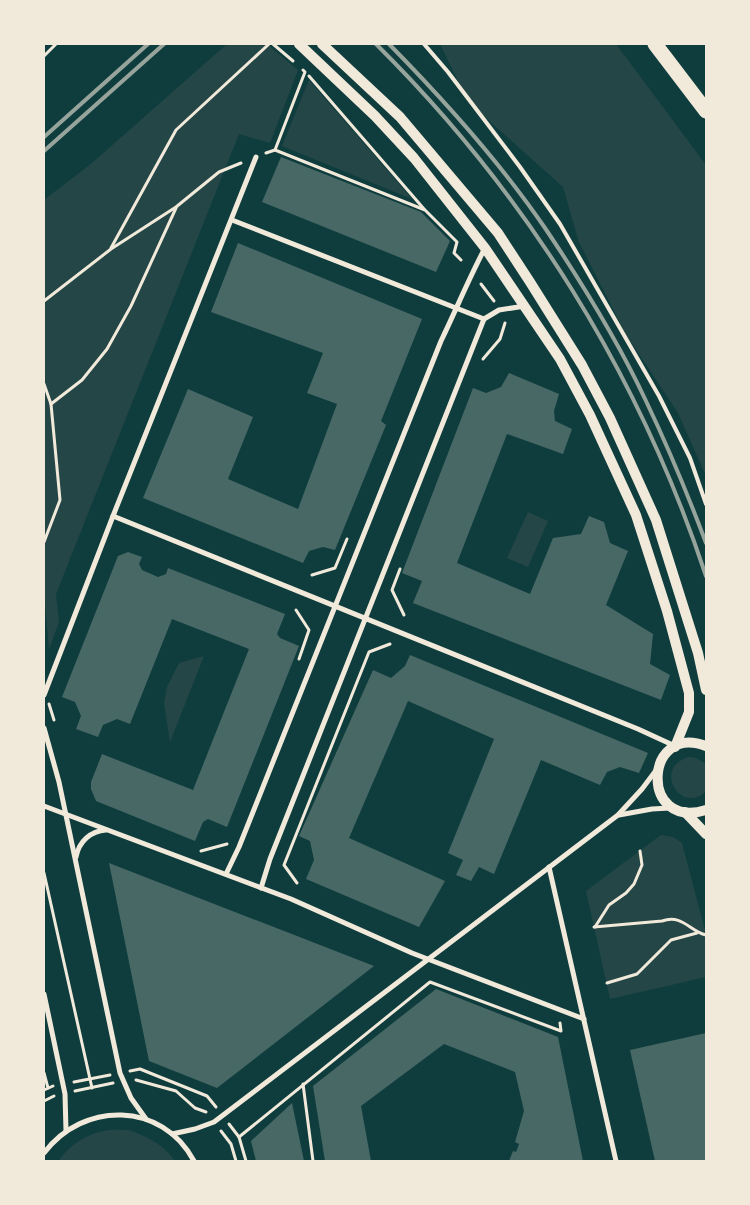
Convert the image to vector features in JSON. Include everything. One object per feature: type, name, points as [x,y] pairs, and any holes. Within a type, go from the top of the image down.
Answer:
[{"type":"highway","points":[[656,44],[706,111]]},
{"type":"main road","points":[[299,44],[374,116],[414,158],[485,248],[569,375],[590,415],[636,515],[675,638],[689,693],[689,712],[675,747]]},
{"type":"main road","points":[[322,44],[400,117],[498,233],[562,332],[610,418],[656,520],[698,653],[706,690]]},
{"type":"main road","points":[[706,746],[684,743],[675,747],[668,752],[658,768],[656,779],[659,790],[673,808],[684,812],[696,813],[706,810]]},
{"type":"main road","points":[[684,812],[706,834]]},
{"type":"street","points":[[44,695],[256,157]]},
{"type":"street","points":[[232,220],[484,319]]},
{"type":"street","points":[[226,874],[239,847],[441,341],[485,248]]},
{"type":"street","points":[[261,888],[270,859],[484,319],[499,310],[525,306]]},
{"type":"street","points":[[113,516],[638,729],[675,747]]},
{"type":"street","points":[[44,728],[64,802],[120,1073],[131,1098],[146,1119]]},
{"type":"street","points":[[172,1134],[195,1129],[214,1122],[222,1116],[618,815],[658,768]]},
{"type":"street","points":[[54,810],[61,808],[64,802]]},
{"type":"street","points":[[44,806],[291,899],[430,959],[584,1019]]},
{"type":"street","points":[[618,815],[652,809],[673,808]]},
{"type":"street","points":[[76,860],[81,844],[86,838],[100,830],[108,830]]},
{"type":"street","points":[[549,867],[616,1161]]},
{"type":"street","points":[[44,994],[67,1107],[66,1131]]},
{"type":"street","points":[[44,1152],[58,1137],[74,1125],[97,1116],[122,1114],[146,1119],[172,1134],[189,1152],[194,1161]]},
{"type":"lane","points":[[424,44],[520,167],[560,224],[659,396],[690,458],[706,504]]},
{"type":"path","points":[[44,56],[56,44]]},
{"type":"path","points":[[111,248],[176,130],[269,44]]},
{"type":"path","points":[[273,44],[305,72],[425,210],[457,242],[454,253],[461,260]]},
{"type":"path","points":[[275,150],[305,72]]},
{"type":"path","points":[[44,301],[111,248],[176,207],[219,172],[275,150],[425,210]]},
{"type":"path","points":[[51,404],[82,380],[107,349],[131,306],[176,207]]},
{"type":"path","points":[[477,279],[496,304]]},
{"type":"path","points":[[480,365],[484,356],[500,339],[505,323]]},
{"type":"path","points":[[44,384],[51,404],[60,500],[44,542]]},
{"type":"path","points":[[312,575],[335,568],[349,533]]},
{"type":"path","points":[[402,564],[392,590],[404,615]]},
{"type":"path","points":[[296,610],[309,630],[296,667]]},
{"type":"path","points":[[297,884],[284,865],[369,652],[390,644]]},
{"type":"path","points":[[201,851],[228,843]]},
{"type":"path","points":[[640,850],[642,865],[634,884],[626,893],[609,905],[594,927],[662,921],[669,918],[684,922],[697,933]]},
{"type":"path","points":[[44,873],[92,1088]]},
{"type":"path","points":[[607,983],[637,974],[671,940],[697,933],[706,935]]},
{"type":"path","points":[[239,1137],[430,982],[561,1031],[559,1020]]},
{"type":"path","points":[[44,1090],[63,1084],[140,1069],[207,1096],[239,1137],[246,1161]]},
{"type":"path","points":[[44,1073],[48,1088]]},
{"type":"path","points":[[303,1084],[314,1161]]},
{"type":"shaded area","points":[[227,44],[267,44],[298,70],[270,143],[239,134],[56,594],[59,622],[49,649],[44,592],[44,200],[92,163]]},
{"type":"shaded area","points":[[440,44],[616,44],[706,165],[706,476],[678,413],[625,333],[579,242],[563,187],[468,102]]},
{"type":"shaded area","points":[[309,80],[412,199],[282,146]]},
{"type":"shaded area","points":[[528,512],[548,521],[528,567],[507,558]]},
{"type":"shaded area","points":[[204,656],[170,742],[164,703],[167,687],[179,663]]},
{"type":"shaded area","points":[[689,757],[696,758],[706,764],[706,791],[696,797],[687,798],[679,794],[671,779],[672,770],[678,762]]},
{"type":"shaded area","points":[[661,835],[673,837],[682,843],[706,934],[706,977],[610,999],[586,891]]},
{"type":"shaded area","points":[[107,1130],[129,1130],[155,1142],[175,1161],[59,1161],[67,1150],[91,1135]]},
{"type":"building","points":[[281,157],[421,212],[450,241],[436,272],[262,202]]},
{"type":"building","points":[[238,243],[422,319],[381,421],[386,425],[335,550],[323,547],[309,551],[303,563],[143,498],[188,389],[253,417],[228,479],[298,509],[337,404],[307,393],[323,353],[211,312]]},
{"type":"building","points":[[509,373],[559,394],[554,411],[555,421],[572,429],[563,454],[507,434],[457,563],[530,594],[553,538],[581,534],[589,516],[604,522],[610,543],[628,551],[606,605],[653,634],[650,664],[670,675],[661,700],[413,603],[422,581],[402,573],[473,388],[486,393],[501,387]]},
{"type":"building","points":[[128,552],[142,557],[139,564],[142,570],[158,577],[166,574],[168,568],[285,614],[277,634],[280,638],[299,646],[227,827],[208,819],[203,822],[195,841],[96,801],[91,789],[91,782],[102,754],[193,790],[249,649],[172,619],[130,724],[117,719],[103,725],[98,737],[76,729],[81,716],[75,702],[62,697],[118,556]]},
{"type":"building","points":[[410,655],[648,753],[639,773],[620,767],[607,772],[600,785],[541,760],[494,874],[479,867],[471,881],[456,875],[463,860],[448,853],[494,739],[408,701],[349,838],[445,881],[419,927],[306,879],[314,860],[310,841],[299,836],[373,670],[391,678],[405,666]]},
{"type":"building","points":[[109,863],[374,966],[217,1088],[149,1061]]},
{"type":"building","points":[[436,989],[558,1037],[583,1161],[509,1161],[513,1151],[516,1152],[519,1144],[515,1142],[524,1111],[515,1072],[444,1044],[361,1106],[371,1161],[325,1161],[313,1086]]},
{"type":"building","points":[[706,1033],[706,1161],[655,1161],[630,1050]]},
{"type":"building","points":[[292,1103],[304,1161],[256,1161],[251,1141]]},
{"type":"railway","points":[[44,137],[148,44]]},
{"type":"railway","points":[[44,151],[164,44]]},
{"type":"railway","points":[[376,44],[431,102],[482,162],[529,225],[572,290],[612,358],[647,429],[679,501],[706,576]]},
{"type":"railway","points":[[389,44],[451,110],[510,179],[572,270],[599,313],[635,379],[670,453],[706,543]]}]
